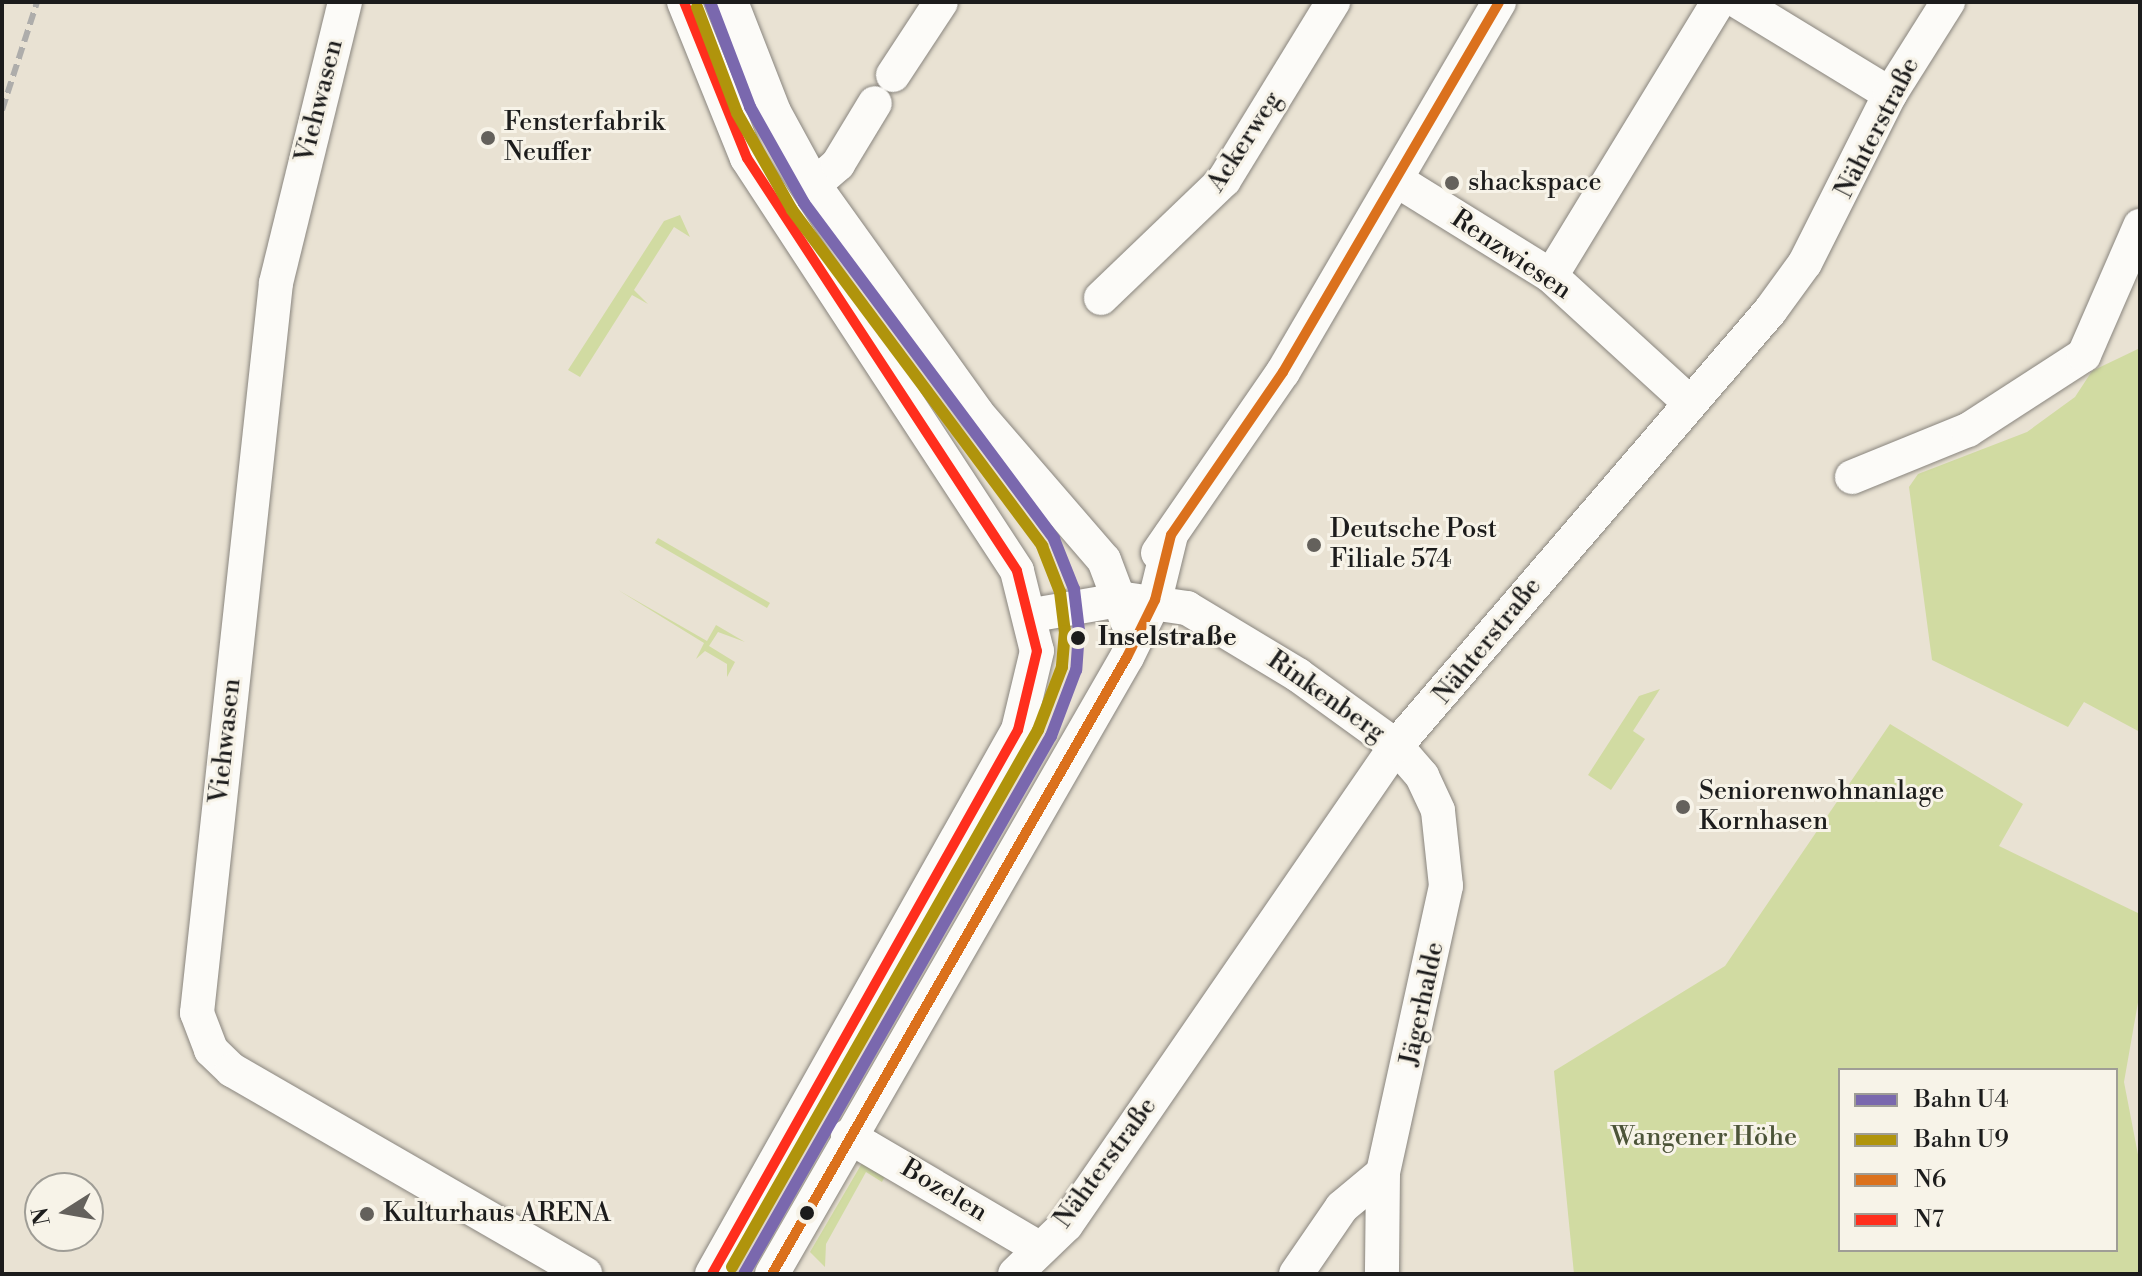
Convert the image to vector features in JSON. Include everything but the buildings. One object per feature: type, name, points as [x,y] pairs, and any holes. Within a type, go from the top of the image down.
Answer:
[{"type":"street","name":"Viehwasen","points":[[345,2],[276,283],[197,1013],[204,1038],[232,1070],[585,1274]]},
{"type":"street","points":[[684,2],[747,158],[1017,571],[1033,615],[1034,686],[1018,730],[712,1274]]},
{"type":"street","points":[[731,2],[774,112],[814,185],[901,314],[1140,600]]},
{"type":"street","points":[[814,185],[838,164],[941,2]]},
{"type":"street","name":"Ackerweg","points":[[1101,298],[1224,180],[1333,2]]},
{"type":"street","points":[[772,1274],[848,1136],[1127,657],[1140,600],[1171,535],[1283,372],[1398,181],[1499,2]]},
{"type":"street","points":[[1551,276],[1718,2]]},
{"type":"street","points":[[1739,2],[1890,94]]},
{"type":"street","name":"Nähterstraße","points":[[1015,1274],[1066,1225],[1396,746],[1805,263],[1890,94],[1948,2]]},
{"type":"street","name":"Renzwiesen","points":[[1398,181],[1551,276],[1689,402]]},
{"type":"street","points":[[1852,477],[1968,430],[2084,355],[2140,226]]},
{"type":"street","points":[[1033,615],[1140,600]]},
{"type":"street","name":"Rinkenberg","points":[[1140,600],[1187,608],[1396,746]]},
{"type":"street","name":"Jägerhalde","points":[[1382,1274],[1383,1173],[1446,886],[1438,811],[1396,746]]},
{"type":"street","name":"Bozelen","points":[[848,1136],[1039,1248]]},
{"type":"street","points":[[1296,1274],[1342,1207],[1383,1173]]},
{"type":"green space","points":[[680,215],[690,237],[674,227],[634,290],[648,304],[632,295],[580,377],[568,370],[664,221]]},
{"type":"green space","points":[[2140,348],[2140,732],[2084,702],[2068,727],[1932,660],[1909,487],[1918,474],[2027,432],[2075,397],[2092,371]]},
{"type":"green space","points":[[658,538],[770,603],[767,608],[655,543]]},
{"type":"green space","points":[[618,590],[707,641],[716,625],[745,642],[718,632],[709,646],[735,662],[727,677],[727,664],[705,651],[696,659],[704,643]]},
{"type":"green space","points":[[1660,689],[1633,731],[1645,739],[1611,790],[1588,775],[1639,696]]},
{"type":"green space","name":"Wangener Höhe","points":[[1890,724],[2023,804],[1999,846],[2140,914],[2140,991],[2124,1082],[2140,1165],[2140,1274],[1574,1274],[1554,1071],[1725,966]]},
{"type":"green space","points":[[865,1158],[887,1172],[882,1182],[866,1172],[826,1244],[825,1267],[810,1252]]},
{"type":"railway","points":[[2,110],[37,2]]},
{"type":"rail line","name":"U4","points":[[710,2],[750,107],[804,203],[1054,539],[1074,589],[1079,631],[1076,670],[1051,736],[744,1274]]},
{"type":"rail line","name":"U9","points":[[697,7],[737,113],[792,210],[1042,546],[1060,592],[1065,631],[1062,667],[1038,730],[732,1267]]},
{"type":"transit line","name":"N7","points":[[684,2],[747,158],[1017,571],[1037,651],[1018,730],[712,1274]]},
{"type":"transit line","name":"N6","points":[[772,1274],[1127,657],[1155,600],[1171,535],[1283,372],[1499,2]]},
{"type":"place","name":"Fensterfabrik Neuffer","points":[[488,138]]},
{"type":"place","name":"shackspace","points":[[1452,183]]},
{"type":"place","name":"Deutsche Post Filiale 574","points":[[1314,545]]},
{"type":"place","name":"Inselstraße","points":[[1078,638]]},
{"type":"place","name":"Seniorenwohnanlage Kornhasen","points":[[1683,807]]},
{"type":"place","name":"Kulturhaus ARENA","points":[[367,1214]]}]
